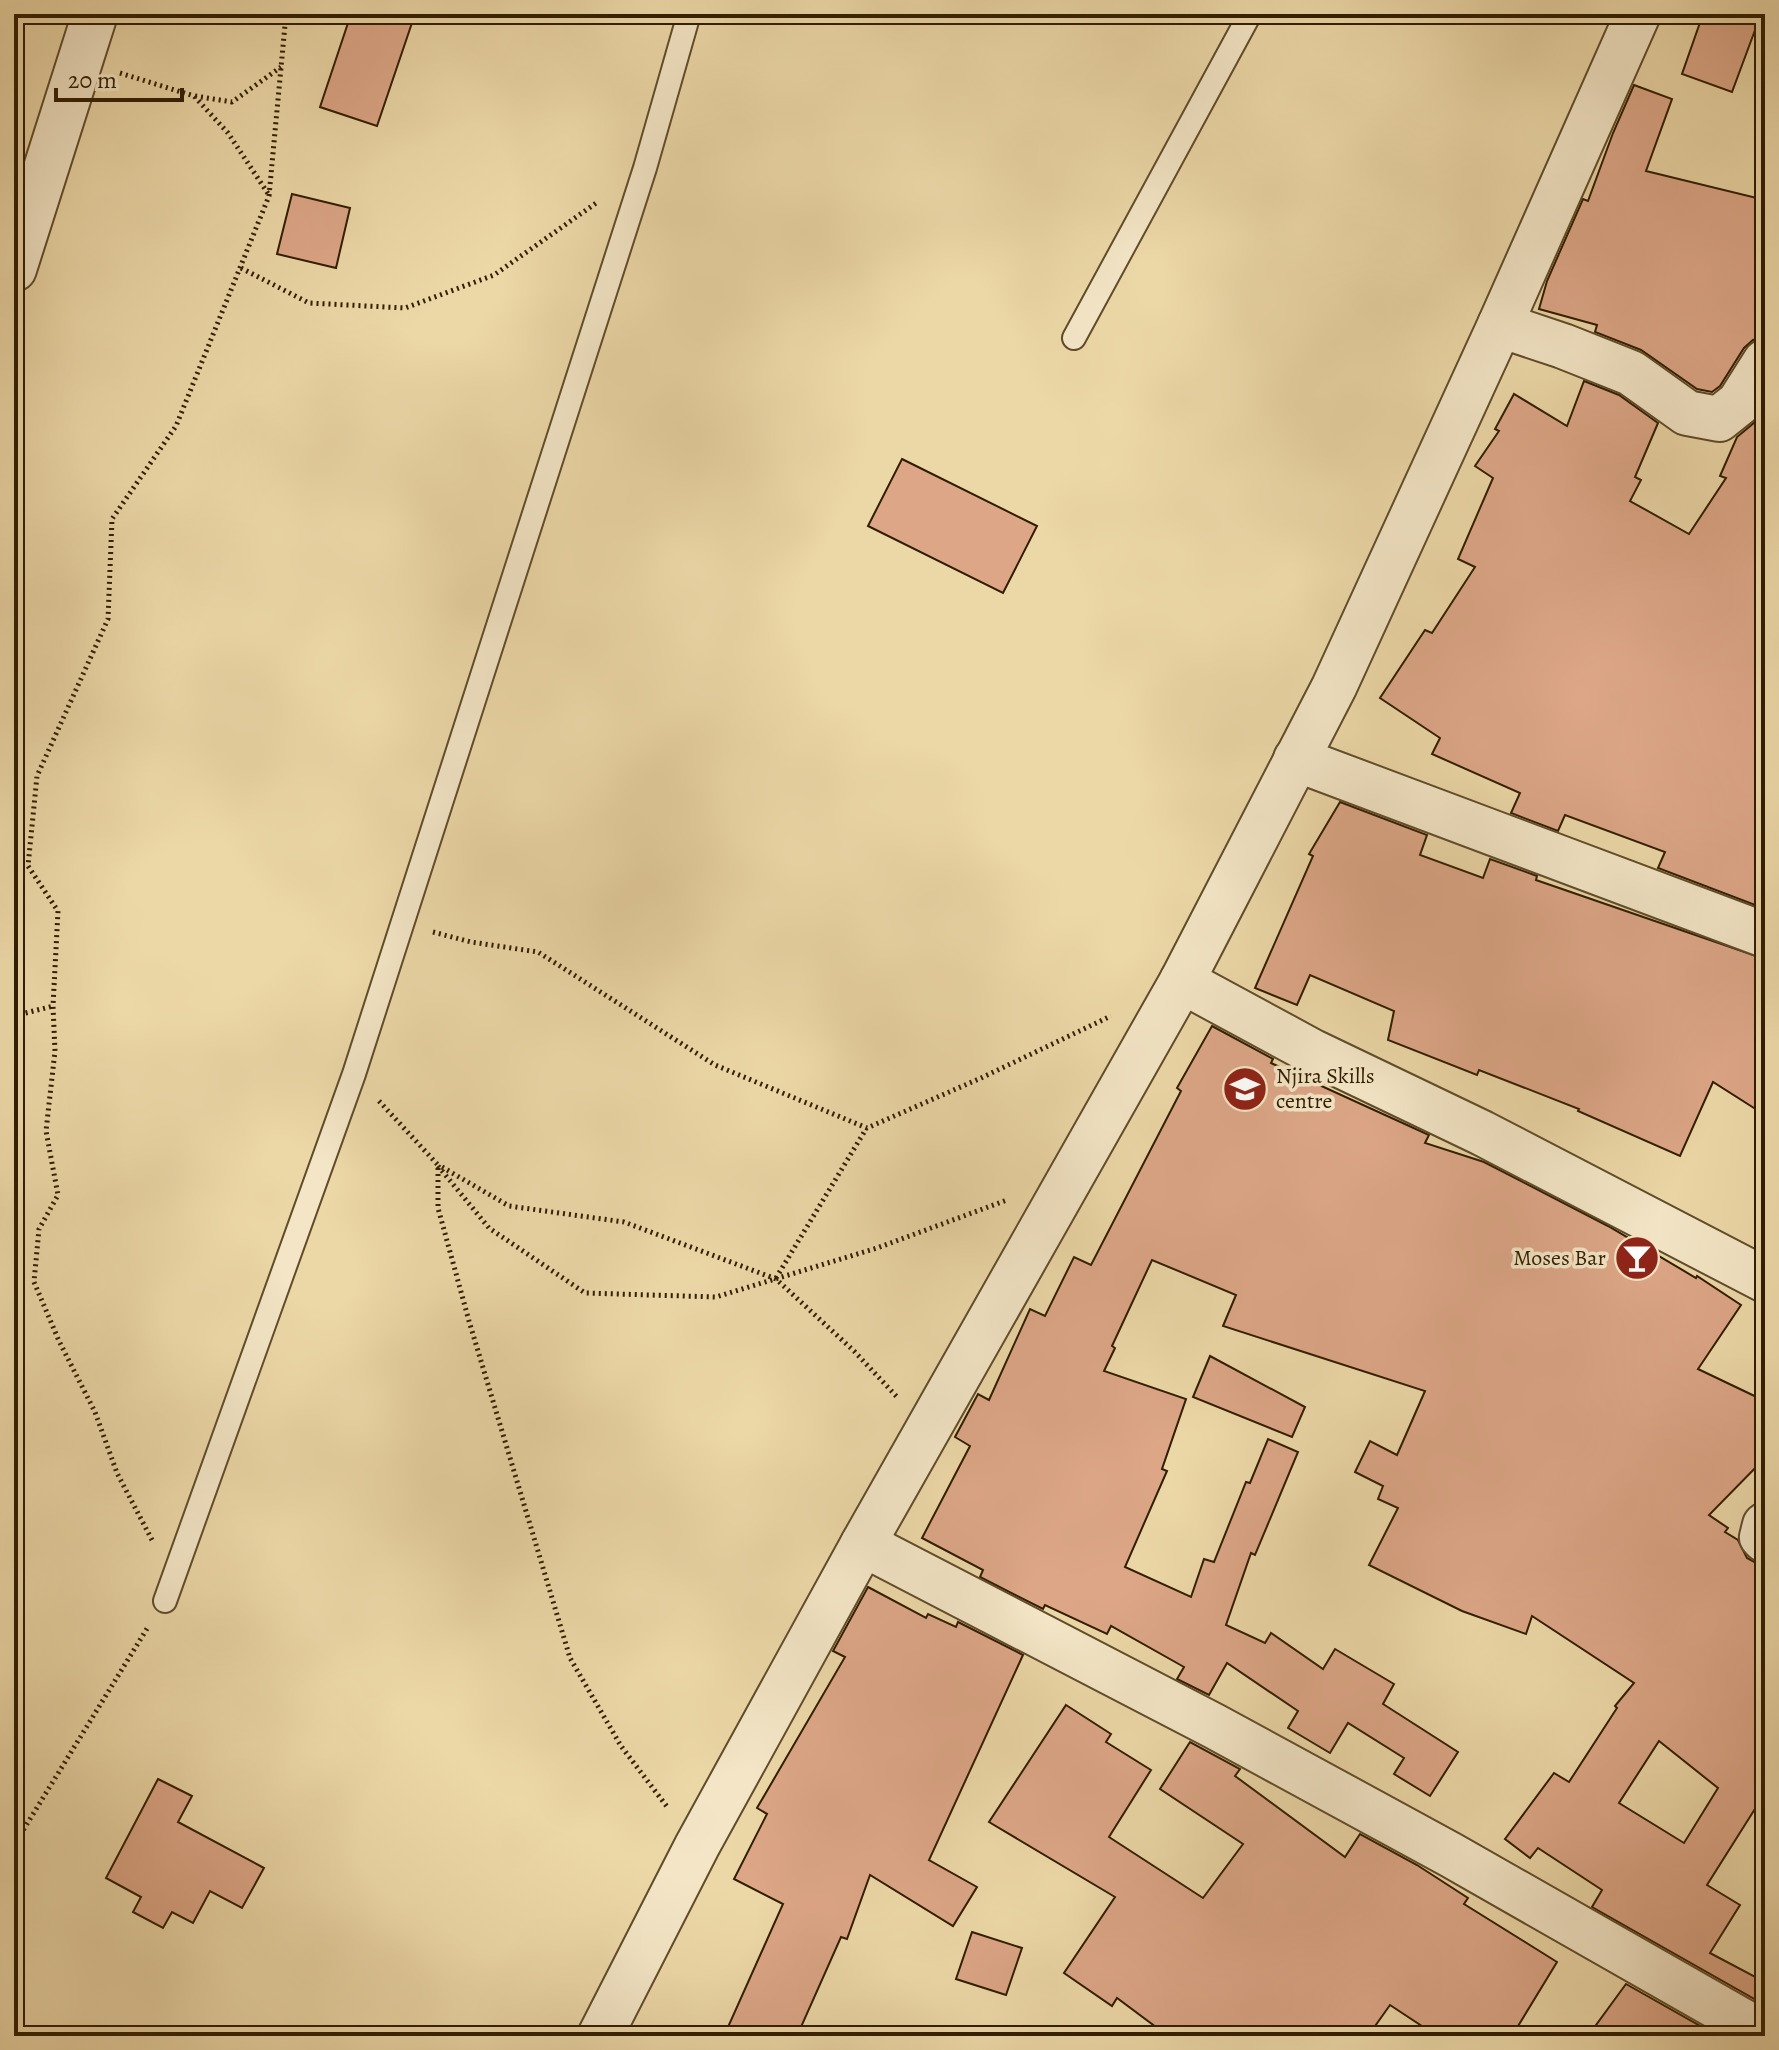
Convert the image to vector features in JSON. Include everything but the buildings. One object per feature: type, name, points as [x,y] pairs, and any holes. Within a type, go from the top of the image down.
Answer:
[{"type":"street","points":[[14,269],[95,14]]},
{"type":"street","points":[[600,2036],[697,1846],[863,1544],[1182,981],[1334,687],[1638,14]]},
{"type":"street","points":[[1500,325],[1631,373],[1687,413],[1719,419],[1739,403],[1765,362]]},
{"type":"street","points":[[1296,759],[1765,935]]},
{"type":"street","points":[[1182,981],[1313,1052],[1482,1133],[1765,1280]]},
{"type":"street","points":[[1765,1525],[1762,1537],[1765,1540]]},
{"type":"street","points":[[863,1544],[1382,1817],[1765,2034]]},
{"type":"lane","points":[[165,1601],[354,1074],[645,168],[689,14]]},
{"type":"lane","points":[[1074,338],[1250,14]]},
{"type":"path","points":[[14,1845],[165,1601],[161,1557],[117,1473],[95,1412],[59,1341],[34,1282],[39,1229],[58,1195],[46,1131],[55,1051],[53,1006],[58,911],[28,866],[37,776],[108,619],[112,519],[176,426],[269,196],[286,14]]},
{"type":"path","points":[[79,63],[194,96],[232,102],[281,67]]},
{"type":"path","points":[[194,96],[228,133],[269,196]]},
{"type":"path","points":[[241,268],[309,303],[405,308],[494,275],[645,168]]},
{"type":"path","points":[[401,924],[471,942],[538,952],[715,1065],[867,1128]]},
{"type":"path","points":[[14,1016],[53,1006]]},
{"type":"path","points":[[776,1279],[867,1128],[981,1078],[1124,1009]]},
{"type":"path","points":[[354,1074],[438,1165],[489,1228],[585,1293],[716,1297],[877,1248],[1074,1175]]},
{"type":"path","points":[[438,1165],[509,1206],[624,1222],[776,1279],[854,1351],[927,1430]]},
{"type":"path","points":[[438,1165],[438,1208],[570,1658],[621,1746],[697,1846]]},
{"type":"place","name":"Njira Skills centre","points":[[1245,1089]]},
{"type":"place","name":"Moses Bar","points":[[1637,1258]]}]
